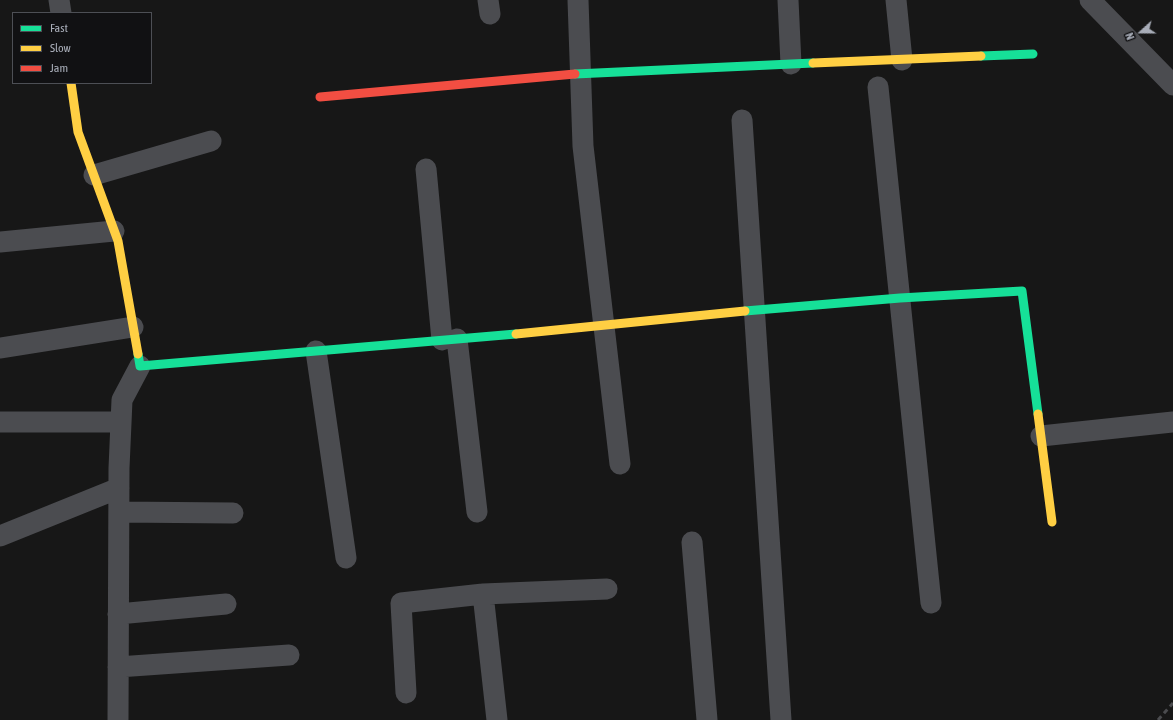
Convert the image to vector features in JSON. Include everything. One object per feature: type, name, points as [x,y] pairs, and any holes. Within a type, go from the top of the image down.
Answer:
[{"type":"street","points":[[59,0],[61,12]]},
{"type":"street","points":[[578,0],[583,146],[620,464]]},
{"type":"street","points":[[788,0],[791,64]]},
{"type":"street","points":[[896,0],[902,60]]},
{"type":"street","points":[[1090,0],[1173,85]]},
{"type":"street","points":[[320,97],[580,73],[1033,54]]},
{"type":"street","points":[[71,84],[78,132],[118,241],[140,366],[122,400],[119,488],[118,720]]},
{"type":"street","points":[[878,87],[931,603]]},
{"type":"street","points":[[742,120],[781,720]]},
{"type":"street","points":[[94,174],[211,141]]},
{"type":"street","points":[[426,169],[449,339],[477,512]]},
{"type":"street","points":[[0,242],[114,231]]},
{"type":"street","points":[[140,366],[604,326],[755,310],[900,298],[1022,291],[1052,522]]},
{"type":"street","points":[[1,348],[133,327]]},
{"type":"street","points":[[316,351],[346,558]]},
{"type":"street","points":[[0,422],[121,422]]},
{"type":"street","points":[[1041,436],[1173,422]]},
{"type":"street","points":[[0,536],[119,488]]},
{"type":"street","points":[[119,512],[233,513]]},
{"type":"street","points":[[692,542],[707,720]]},
{"type":"street","points":[[406,693],[401,603],[484,594],[607,589]]},
{"type":"street","points":[[484,594],[497,720]]},
{"type":"street","points":[[118,614],[226,604]]},
{"type":"street","points":[[118,667],[289,655]]},
{"type":"railway","points":[[1158,720],[1173,703]]},
{"type":"traffic: fast","points":[[981,56],[1033,54]]},
{"type":"traffic: fast","points":[[575,74],[813,63]]},
{"type":"traffic: fast","points":[[745,311],[900,298],[1022,291],[1038,414]]},
{"type":"traffic: fast","points":[[138,354],[140,366],[516,334]]},
{"type":"traffic: slow","points":[[813,63],[981,56]]},
{"type":"traffic: slow","points":[[71,84],[78,132],[118,241],[138,354]]},
{"type":"traffic: slow","points":[[516,334],[745,311]]},
{"type":"traffic: slow","points":[[1038,414],[1052,522]]},
{"type":"traffic: jam","points":[[320,97],[575,74]]}]
